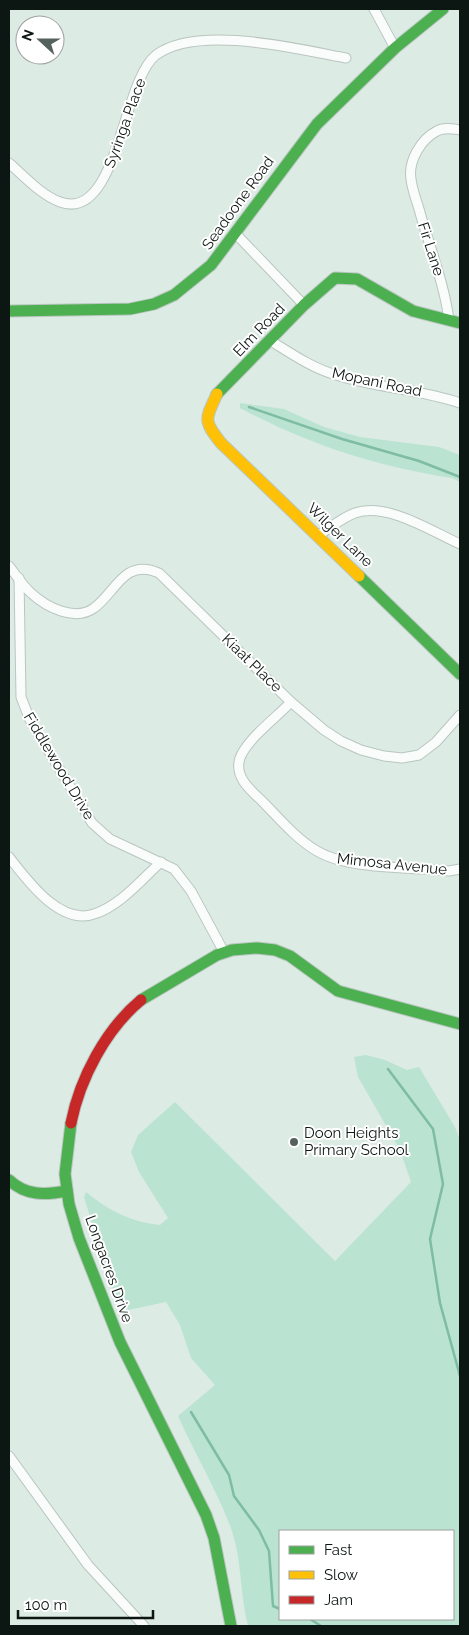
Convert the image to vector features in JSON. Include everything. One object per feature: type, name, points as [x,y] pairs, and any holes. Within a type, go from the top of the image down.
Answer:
[{"type":"street","points":[[374,9],[395,48]]},
{"type":"street","name":"Seadoone Road","points":[[9,311],[130,309],[154,304],[174,295],[211,265],[317,124],[395,48],[443,9]]},
{"type":"street","name":"Syringa Place","points":[[9,164],[45,194],[61,202],[74,204],[88,200],[99,190],[106,175],[132,98],[146,67],[156,55],[186,42],[249,42],[346,58]]},
{"type":"street","name":"Fir Lane","points":[[455,322],[411,179],[410,167],[414,156],[425,141],[438,130],[451,128],[460,130]]},
{"type":"street","points":[[235,233],[304,305]]},
{"type":"street","name":"Elm Road","points":[[207,416],[218,394],[304,305],[335,278],[356,279],[413,311],[455,322]]},
{"type":"street","name":"Mopani Road","points":[[271,341],[305,362],[337,376],[432,394],[460,402]]},
{"type":"street","name":"Wilger Lane","points":[[207,416],[207,425],[212,434],[319,535],[460,674]]},
{"type":"street","points":[[319,535],[353,514],[379,510],[396,515],[460,544]]},
{"type":"street","name":"Kiaat Place","points":[[9,566],[31,593],[66,613],[87,613],[95,608],[129,573],[149,569],[159,573],[291,702],[319,726],[341,741],[362,750],[402,758],[419,755],[436,742],[460,715]]},
{"type":"street","name":"Fiddlewood Drive","points":[[19,578],[21,697],[27,714],[92,822],[110,839],[161,862],[181,876],[224,952]]},
{"type":"street","name":"Mimosa Avenue","points":[[291,702],[251,742],[240,760],[240,775],[251,791],[308,845],[333,859],[362,864],[449,871],[460,869]]},
{"type":"street","points":[[9,857],[35,890],[50,903],[78,915],[93,915],[109,907],[161,862]]},
{"type":"street","name":"Longacres Drive","points":[[231,1626],[214,1538],[206,1515],[104,1306],[83,1250],[68,1192],[66,1169],[72,1116],[87,1072],[124,1014],[135,1004],[159,987],[224,952],[246,949],[269,949],[289,955],[324,983],[338,991],[439,1020],[460,1024]]},
{"type":"street","points":[[9,1180],[15,1188],[35,1194],[68,1192]]},
{"type":"street","points":[[9,1456],[88,1564],[144,1626]]},
{"type":"green space","points":[[240,403],[284,409],[324,427],[360,437],[439,447],[460,455],[460,482],[452,478],[370,461],[317,443],[265,421],[240,408]]},
{"type":"green space","points":[[366,1055],[385,1060],[407,1070],[419,1067],[455,1127],[460,1140],[460,1626],[248,1626],[238,1554],[232,1531],[178,1416],[215,1385],[191,1358],[180,1325],[166,1302],[119,1312],[84,1197],[86,1192],[112,1210],[149,1224],[160,1225],[168,1218],[139,1172],[131,1152],[138,1135],[175,1102],[335,1261],[411,1182],[400,1150],[358,1077],[354,1057]]},
{"type":"waterway","points":[[249,407],[342,439],[419,461],[460,477]]},
{"type":"waterway","points":[[388,1069],[433,1129],[443,1184],[430,1239],[440,1303],[460,1376]]},
{"type":"waterway","points":[[191,1412],[229,1475],[234,1496],[259,1530],[269,1551],[273,1606],[279,1609]]},
{"type":"waterway","points":[[312,1620],[321,1626]]},
{"type":"traffic: fast","points":[[9,311],[130,309],[154,304],[174,295],[211,265],[317,124],[395,48],[443,9]]},
{"type":"traffic: fast","points":[[217,394],[304,305],[335,278],[357,279],[413,311],[460,323]]},
{"type":"traffic: fast","points":[[359,576],[460,674]]},
{"type":"traffic: fast","points":[[141,1000],[217,955],[232,950],[257,948],[275,950],[290,956],[338,991],[460,1024]]},
{"type":"traffic: fast","points":[[71,1123],[65,1174],[69,1204],[79,1238],[120,1342],[206,1515],[214,1538],[231,1626]]},
{"type":"traffic: fast","points":[[9,1180],[29,1192],[51,1193],[67,1191]]},
{"type":"traffic: slow","points":[[217,394],[210,409],[208,420],[211,429],[221,443],[359,576]]},
{"type":"traffic: jam","points":[[71,1123],[81,1089],[96,1056],[117,1025],[141,1000]]},
{"type":"place","name":"Doon Heights Primary School","points":[[294,1142]]}]
